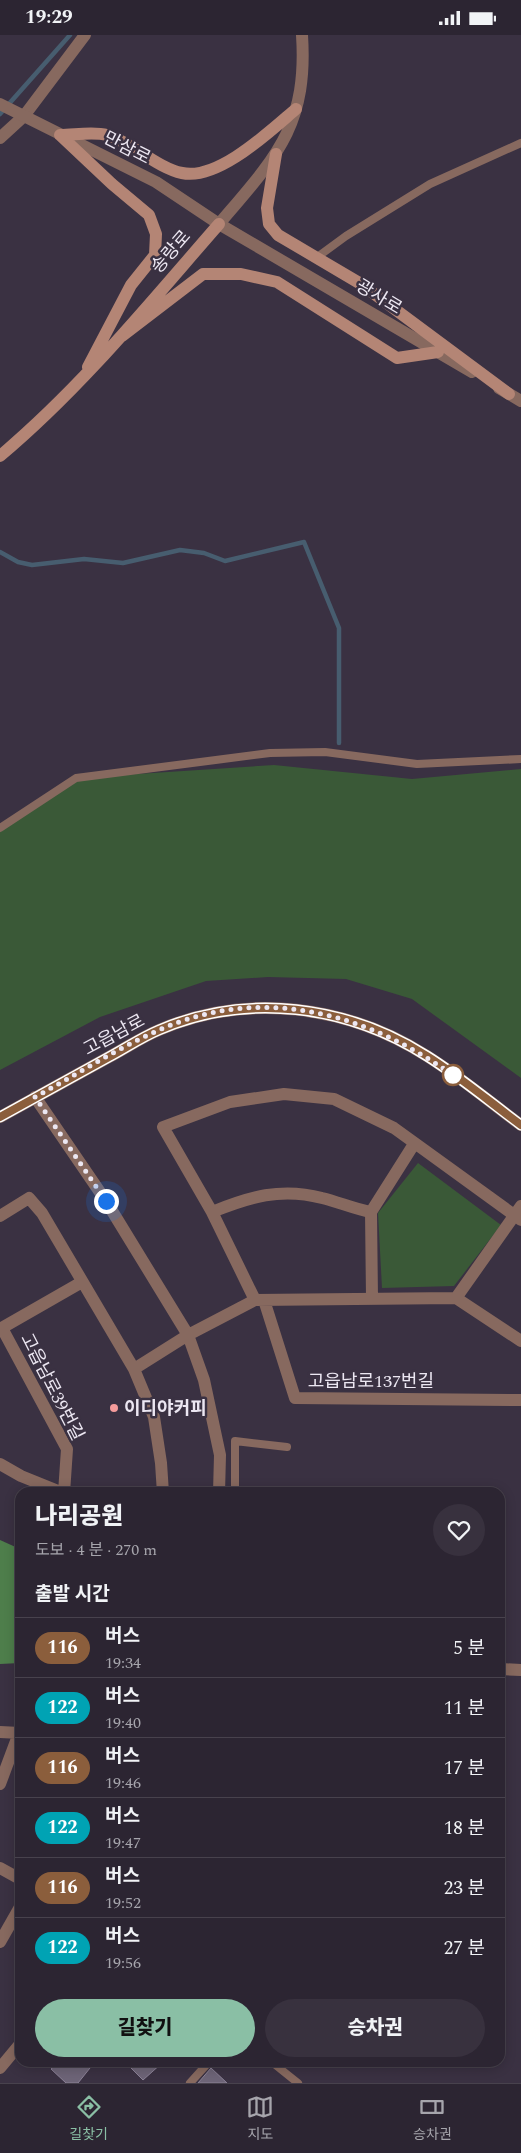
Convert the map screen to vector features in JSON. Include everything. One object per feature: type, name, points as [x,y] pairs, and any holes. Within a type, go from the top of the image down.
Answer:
[{"type":"main road","points":[[60,135],[106,135],[182,173],[207,171],[222,165],[244,150],[296,109]]},
{"type":"main road","points":[[60,135],[112,184],[150,215],[156,234],[155,255],[131,285],[82,379]]},
{"type":"main road","points":[[276,154],[267,208],[268,224],[278,235],[361,284],[509,394]]},
{"type":"main road","name":"송랑로","points":[[0,456],[31,430],[82,379],[219,224]]},
{"type":"main road","points":[[122,336],[203,274],[241,274],[277,282],[397,358],[438,352]]},
{"type":"street","points":[[0,138],[85,35]]},
{"type":"street","name":"송랑로","points":[[219,224],[276,154],[291,129],[304,65],[302,35]]},
{"type":"street","name":"만삼로","points":[[0,104],[156,182],[219,224]]},
{"type":"street","name":"광사로","points":[[219,224],[521,401]]},
{"type":"street","name":"고읍남로","points":[[0,1117],[160,1030],[219,1011],[265,1007],[313,1010],[355,1021],[395,1038],[427,1056],[521,1125]]},
{"type":"street","name":"고읍남로137번길","points":[[456,1298],[519,1214],[414,1144],[394,1128],[334,1099],[284,1094],[230,1101],[164,1127],[260,1300],[295,1398],[521,1400]]},
{"type":"street","points":[[35,1097],[106,1201],[188,1335],[204,1380],[220,1455],[218,1487]]},
{"type":"street","points":[[372,1298],[371,1211],[414,1144]]},
{"type":"street","points":[[212,1211],[250,1197],[288,1193],[320,1197],[371,1211]]},
{"type":"street","points":[[0,1215],[29,1198],[42,1213],[134,1369],[154,1417],[161,1463],[162,1487]]},
{"type":"street","name":"고읍남로39번길","points":[[64,1487],[67,1449],[1,1328],[82,1281]]},
{"type":"street","points":[[134,1369],[188,1335],[260,1300],[456,1298],[521,1341]]},
{"type":"street","name":"고읍남로39번길","points":[[0,1464],[21,1476],[48,1487]]},
{"type":"street","points":[[505,1669],[521,1670]]},
{"type":"street","points":[[0,1732],[15,1733]]},
{"type":"street","points":[[0,1784],[15,1744]]},
{"type":"street","points":[[0,1868],[15,1876]]},
{"type":"street","points":[[0,1942],[15,1916]]},
{"type":"street","points":[[0,2068],[15,2049]]},
{"type":"lane","points":[[316,258],[346,236],[430,184],[521,143]]},
{"type":"lane","points":[[0,828],[76,778],[270,753],[325,752],[417,764],[521,759]]},
{"type":"lane","points":[[235,1487],[235,1441],[287,1447]]},
{"type":"lane","points":[[190,2083],[204,2067]]},
{"type":"lane","points":[[278,2067],[298,2083]]},
{"type":"green space","points":[[274,765],[412,779],[521,769],[521,1078],[412,999],[346,979],[268,977],[206,981],[100,1017],[0,1070],[0,828],[76,778]]},
{"type":"green space","points":[[418,1163],[501,1225],[454,1286],[382,1288],[378,1213]]},
{"type":"green space","points":[[0,1540],[15,1547],[15,1663],[0,1664]]},
{"type":"building","points":[[53,2067],[91,2067],[78,2083],[66,2083],[51,2069]]},
{"type":"building","points":[[130,2067],[158,2067],[143,2080]]},
{"type":"building","points":[[211,2068],[227,2083],[198,2083]]},
{"type":"waterway","points":[[0,114],[70,35]]},
{"type":"waterway","points":[[0,552],[18,562],[32,565],[84,559],[123,563],[180,550],[204,553],[225,561],[304,542],[339,628],[339,743]]},
{"type":"bus line","name":"116","points":[[0,1117],[160,1030],[219,1011],[265,1007],[313,1010],[355,1021],[395,1038],[427,1056],[521,1125]]},
{"type":"place","name":"이디야커피","points":[[114,1408]]},
{"type":"route","points":[[106,1201],[35,1097],[160,1030],[219,1011],[265,1007],[313,1010],[355,1021],[395,1038],[427,1056],[458,1079],[453,1075]]}]
